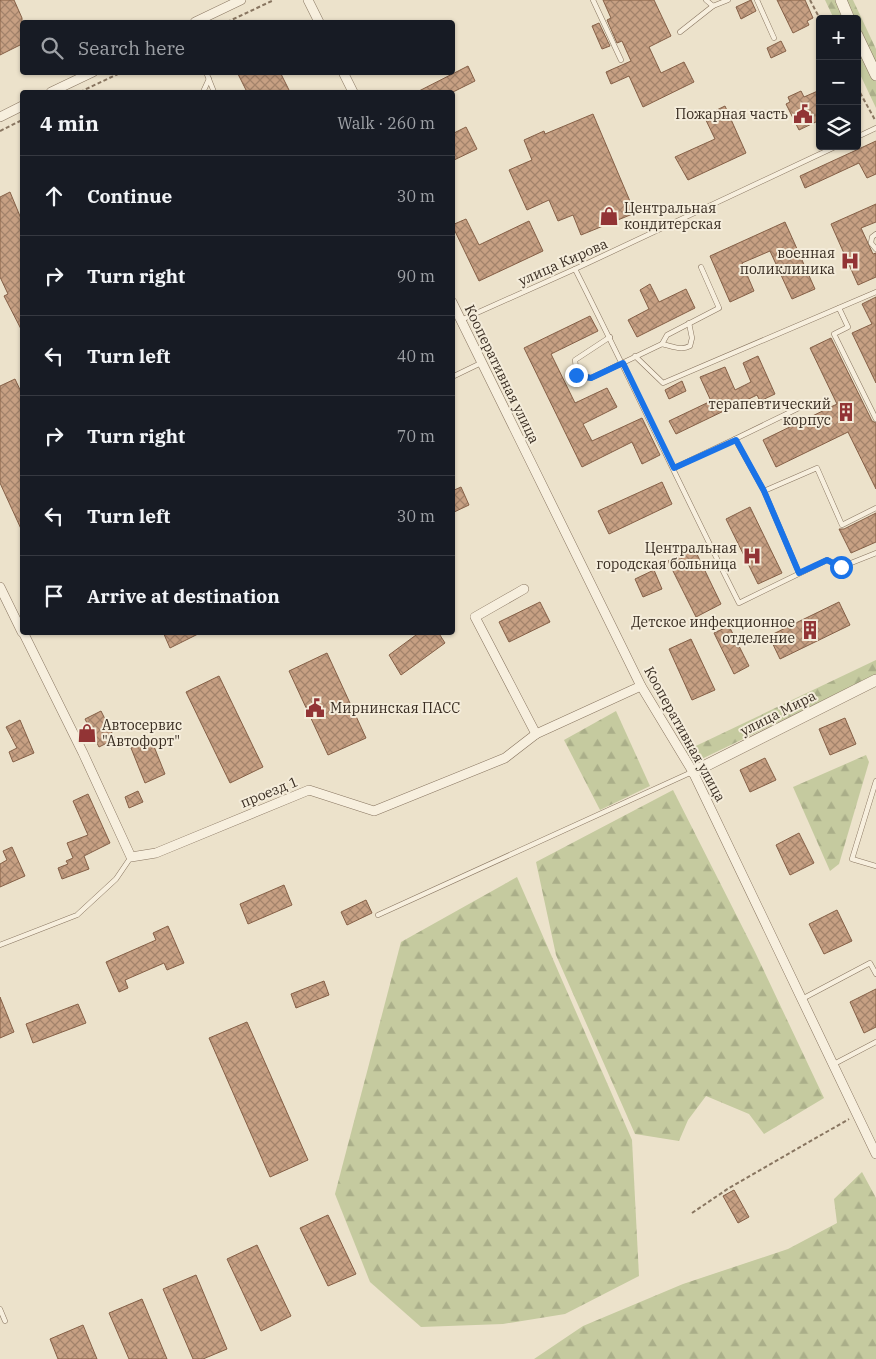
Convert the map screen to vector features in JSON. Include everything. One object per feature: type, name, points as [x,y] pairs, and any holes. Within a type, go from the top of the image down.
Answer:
[{"type":"street","points":[[199,20],[240,0]]},
{"type":"street","points":[[308,0],[318,20]]},
{"type":"street","points":[[841,0],[848,15]]},
{"type":"street","points":[[861,43],[876,75]]},
{"type":"street","points":[[55,90],[87,75]]},
{"type":"street","points":[[344,75],[351,90]]},
{"type":"street","points":[[0,117],[20,107]]},
{"type":"street","name":"Кооперативная улица","points":[[455,308],[641,686],[693,772],[876,1153]]},
{"type":"street","points":[[0,587],[20,626]]},
{"type":"street","points":[[524,589],[475,617],[536,734]]},
{"type":"street","points":[[24,635],[83,753],[131,857]]},
{"type":"street","name":"улица Мира","points":[[693,772],[876,680]]},
{"type":"street","name":"проезд 1","points":[[131,857],[156,853],[310,790],[374,811],[505,758],[536,734],[641,686]]},
{"type":"lane","points":[[594,0],[621,60]]},
{"type":"lane","points":[[706,0],[713,6]]},
{"type":"lane","points":[[680,32],[713,6],[728,0]]},
{"type":"lane","points":[[757,0],[774,38]]},
{"type":"lane","points":[[207,75],[213,90]]},
{"type":"lane","points":[[204,90],[209,79]]},
{"type":"lane","points":[[861,135],[876,128]]},
{"type":"lane","name":"улица Кирова","points":[[461,320],[575,269],[828,150]]},
{"type":"lane","points":[[876,234],[872,237],[871,243],[876,249]]},
{"type":"lane","points":[[662,344],[667,334],[719,308],[700,267]]},
{"type":"lane","points":[[575,269],[623,363],[703,532],[739,602],[827,560],[841,567],[876,553]]},
{"type":"lane","points":[[635,356],[663,383],[876,292]]},
{"type":"lane","points":[[839,308],[848,327],[834,334],[876,420]]},
{"type":"lane","points":[[610,337],[574,360],[576,375],[591,378],[662,344],[679,348],[690,346],[692,338],[689,323]]},
{"type":"lane","points":[[455,375],[481,362]]},
{"type":"lane","points":[[674,468],[736,440],[807,404]]},
{"type":"lane","points":[[736,440],[764,491],[799,573]]},
{"type":"lane","points":[[764,491],[817,468],[842,525],[876,508]]},
{"type":"lane","points":[[378,915],[693,772]]},
{"type":"lane","points":[[876,781],[852,859],[876,866]]},
{"type":"lane","points":[[0,945],[77,915],[116,879],[131,857]]},
{"type":"lane","points":[[802,998],[870,963],[876,974]]},
{"type":"lane","points":[[834,1064],[876,1042]]},
{"type":"lane","points":[[0,1309],[5,1321]]},
{"type":"path","points":[[231,20],[274,0]]},
{"type":"path","points":[[810,0],[818,15]]},
{"type":"path","points":[[84,90],[116,75]]},
{"type":"path","points":[[861,94],[876,121]]},
{"type":"path","points":[[0,131],[20,121]]},
{"type":"path","points":[[692,1212],[857,1114]]},
{"type":"green space","points":[[825,0],[853,0],[860,15],[832,15]]},
{"type":"green space","points":[[861,17],[876,49],[876,108],[861,76]]},
{"type":"green space","points":[[876,660],[876,675],[687,766],[681,753]]},
{"type":"green space","points":[[616,711],[650,786],[600,810],[564,740]]},
{"type":"green space","points":[[866,755],[869,762],[839,864],[830,871],[793,787]]},
{"type":"green space","points":[[673,790],[755,952],[824,1098],[764,1134],[749,1114],[706,1096],[688,1120],[679,1141],[635,1134],[556,955],[536,862]]},
{"type":"green space","points":[[517,877],[632,1140],[639,1276],[565,1314],[503,1324],[421,1327],[370,1282],[335,1194],[401,942]]},
{"type":"green space","points":[[862,1172],[876,1198],[876,1359],[534,1359],[583,1326],[683,1284],[788,1249],[837,1223],[834,1199]]},
{"type":"building","points":[[0,0],[14,0],[22,18],[20,20],[20,45],[0,55]]},
{"type":"building","points":[[603,0],[654,0],[671,36],[649,47],[661,73],[684,62],[694,82],[643,107],[629,76],[611,84],[606,72],[631,61],[622,41],[617,43],[607,20],[611,18]]},
{"type":"building","points":[[751,0],[756,11],[741,19],[736,7]]},
{"type":"building","points":[[777,0],[805,0],[813,18],[807,21],[809,25],[793,33]]},
{"type":"building","points":[[599,23],[610,46],[602,49],[592,26]]},
{"type":"building","points":[[781,41],[786,51],[771,58],[767,48]]},
{"type":"building","points":[[468,66],[475,81],[455,91],[421,90],[450,75],[455,75],[455,73]]},
{"type":"building","points":[[238,75],[282,75],[289,90],[246,90]]},
{"type":"building","points":[[801,91],[804,97],[816,92],[816,122],[799,130],[786,104],[790,102],[788,97]]},
{"type":"building","points":[[725,106],[746,153],[688,180],[675,157],[715,139],[704,116]]},
{"type":"building","points":[[593,114],[635,213],[581,235],[573,215],[558,221],[549,200],[527,210],[509,170],[532,160],[524,140],[544,131],[545,134]]},
{"type":"building","points":[[466,127],[477,149],[455,160],[455,132]]},
{"type":"building","points":[[876,141],[876,174],[867,178],[859,163],[805,188],[800,176],[856,150],[861,150],[861,148]]},
{"type":"building","points":[[10,192],[20,216],[20,327],[4,296],[8,294],[0,277],[0,197]]},
{"type":"building","points":[[876,204],[876,222],[861,228],[873,254],[876,253],[876,277],[858,285],[831,224]]},
{"type":"building","points":[[466,219],[479,245],[529,221],[543,251],[479,281],[455,231],[455,224]]},
{"type":"building","points":[[785,222],[815,289],[792,299],[770,251],[742,263],[754,291],[730,302],[710,256]]},
{"type":"building","points":[[650,284],[659,302],[686,289],[695,308],[637,337],[628,320],[649,309],[640,290]]},
{"type":"building","points":[[876,297],[876,383],[852,333],[872,324],[862,304]]},
{"type":"building","points":[[590,316],[598,331],[551,354],[575,403],[607,388],[617,407],[583,424],[592,441],[642,418],[660,455],[642,464],[632,442],[582,467],[524,348]]},
{"type":"building","name":"терапевтический корпус","points":[[831,338],[872,421],[876,423],[876,489],[848,432],[776,467],[763,440],[837,404],[810,348]]},
{"type":"building","points":[[758,356],[775,394],[760,401],[757,395],[676,434],[669,421],[711,401],[700,377],[725,367],[735,390],[751,382],[743,363]]},
{"type":"building","points":[[15,379],[20,390],[20,527],[0,483],[0,386]]},
{"type":"building","points":[[682,381],[686,391],[669,399],[665,390]]},
{"type":"building","points":[[662,482],[672,504],[609,534],[598,511]]},
{"type":"building","points":[[461,487],[469,505],[455,512],[455,490]]},
{"type":"building","points":[[750,507],[782,573],[758,584],[726,519]]},
{"type":"building","points":[[876,513],[876,542],[851,553],[839,529],[844,529]]},
{"type":"building","points":[[694,548],[721,604],[696,617],[668,561]]},
{"type":"building","points":[[654,570],[662,589],[643,597],[635,579]]},
{"type":"building","points":[[540,602],[550,622],[509,642],[499,622]]},
{"type":"building","name":"Детское инфекционное отделение","points":[[839,602],[850,625],[780,659],[769,636]]},
{"type":"building","points":[[729,626],[749,666],[734,674],[714,633]]},
{"type":"building","points":[[164,635],[196,635],[170,648]]},
{"type":"building","points":[[416,635],[440,635],[445,643],[401,675],[389,655]]},
{"type":"building","points":[[691,639],[715,690],[692,700],[669,649]]},
{"type":"building","points":[[327,653],[366,738],[328,755],[289,671]]},
{"type":"building","points":[[219,676],[263,767],[230,783],[186,692]]},
{"type":"building","points":[[101,711],[115,739],[99,747],[85,719]]},
{"type":"building","points":[[845,718],[856,744],[830,755],[819,729]]},
{"type":"building","points":[[20,720],[34,753],[13,762],[9,752],[17,748],[6,727]]},
{"type":"building","points":[[151,739],[165,774],[145,783],[131,748]]},
{"type":"building","points":[[765,758],[776,780],[750,792],[740,770]]},
{"type":"building","points":[[138,791],[143,802],[129,808],[125,797]]},
{"type":"building","points":[[88,794],[110,843],[84,856],[89,869],[62,879],[58,868],[68,864],[66,861],[73,858],[67,843],[88,835],[73,801]]},
{"type":"building","points":[[799,833],[814,863],[790,875],[776,845]]},
{"type":"building","points":[[12,847],[25,876],[0,887],[0,864],[7,860],[3,851]]},
{"type":"building","points":[[284,885],[292,905],[248,924],[240,904]]},
{"type":"building","points":[[366,900],[372,913],[347,925],[341,912]]},
{"type":"building","points":[[837,910],[852,941],[824,954],[809,924]]},
{"type":"building","points":[[168,926],[184,963],[167,970],[164,963],[125,980],[128,988],[119,992],[106,962],[156,940],[153,933]]},
{"type":"building","points":[[324,981],[329,995],[296,1008],[291,994]]},
{"type":"building","points":[[876,989],[876,1027],[864,1033],[850,1002]]},
{"type":"building","points":[[0,997],[14,1032],[0,1038]]},
{"type":"building","points":[[78,1004],[86,1023],[33,1043],[26,1024]]},
{"type":"building","points":[[247,1022],[308,1160],[270,1177],[209,1038]]},
{"type":"building","points":[[734,1190],[749,1217],[738,1223],[723,1196]]},
{"type":"building","points":[[328,1215],[356,1274],[328,1286],[300,1228]]},
{"type":"building","points":[[257,1245],[291,1316],[261,1331],[227,1259]]},
{"type":"building","points":[[196,1275],[227,1349],[203,1359],[193,1359],[163,1289]]},
{"type":"building","points":[[142,1299],[167,1359],[129,1359],[109,1313]]},
{"type":"building","points":[[83,1325],[97,1359],[58,1359],[50,1339]]},
{"type":"place","name":"Пожарная часть","points":[[803,114]]},
{"type":"place","name":"Центральная кондитерская","points":[[609,216]]},
{"type":"place","name":"военная поликлиника","points":[[850,261]]},
{"type":"place","name":"терапевтический корпус","points":[[846,412]]},
{"type":"place","name":"Центральная городская больница","points":[[752,556]]},
{"type":"place","name":"Детское инфекционное отделение","points":[[810,630]]},
{"type":"place","name":"Мирнинская ПАСС","points":[[315,708]]},
{"type":"place","name":"Автосервис \"Автофорт\"","points":[[87,733]]},
{"type":"route","points":[[576,375],[591,378],[623,363],[674,468],[736,440],[764,491],[799,573],[827,560],[841,567]]}]
